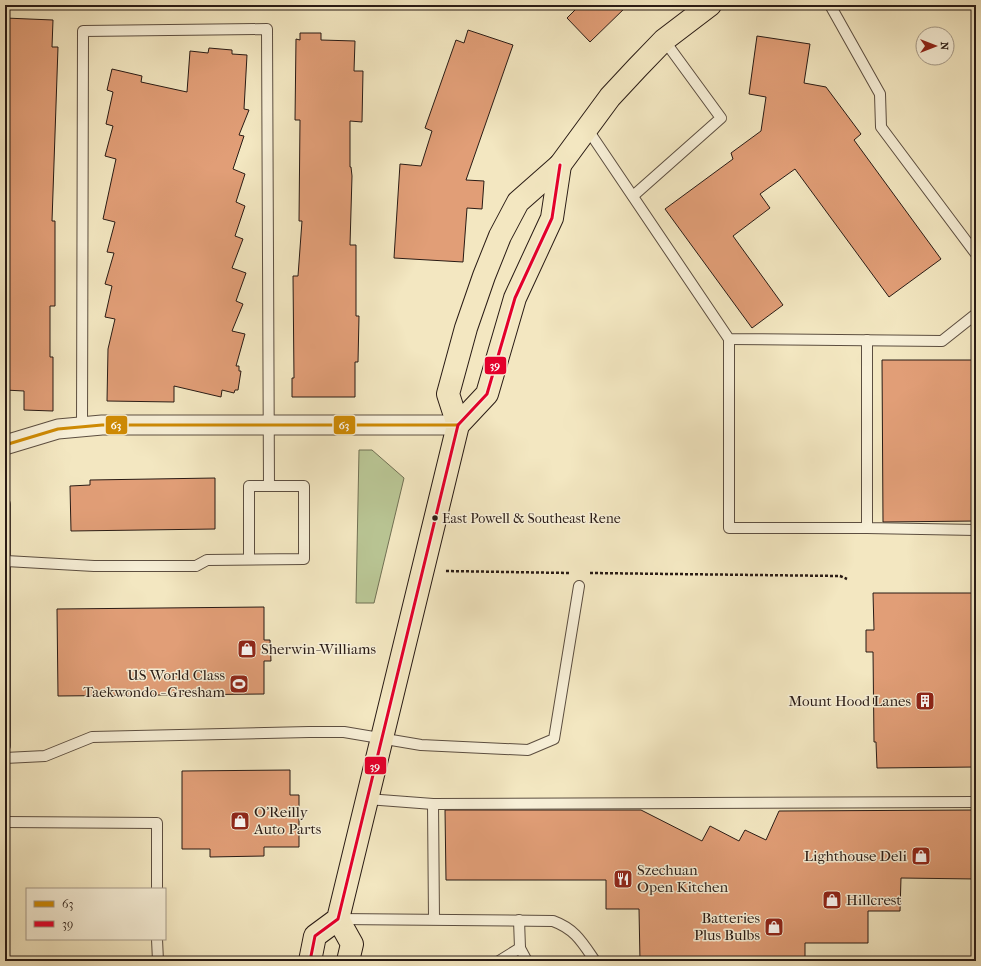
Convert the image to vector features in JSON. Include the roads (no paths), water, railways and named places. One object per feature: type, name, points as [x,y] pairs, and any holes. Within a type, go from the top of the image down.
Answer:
[{"type":"main road","points":[[458,425],[448,394],[466,328],[484,276],[500,236],[518,202],[560,165],[586,127],[610,97],[664,40],[710,5]]},
{"type":"main road","points":[[310,961],[315,936],[338,919],[458,425],[487,394],[503,334],[515,298],[552,218],[560,165]]},
{"type":"main road","points":[[338,919],[352,944],[348,961]]},
{"type":"street","points":[[5,445],[58,429],[82,426],[269,424],[458,425]]},
{"type":"lane","points":[[830,5],[880,94],[881,127],[976,254]]},
{"type":"lane","points":[[82,426],[83,31],[267,29],[269,486]]},
{"type":"lane","points":[[633,196],[721,118],[664,40]]},
{"type":"lane","points":[[586,127],[729,339],[729,528],[976,530]]},
{"type":"lane","points":[[729,339],[942,341],[976,314]]},
{"type":"lane","points":[[867,340],[867,528]]},
{"type":"lane","points":[[6,561],[94,566],[196,566],[207,560],[304,559],[304,486],[249,486],[249,559]]},
{"type":"lane","points":[[5,504],[5,746]]},
{"type":"lane","points":[[5,758],[45,756],[92,737],[344,732],[421,745],[528,750],[554,739],[579,586]]},
{"type":"lane","points":[[367,799],[433,804],[976,802]]},
{"type":"lane","points":[[433,804],[434,920]]},
{"type":"lane","points":[[5,822],[157,823],[157,888]]},
{"type":"lane","points":[[338,919],[553,921],[567,926],[580,938],[595,961]]},
{"type":"lane","points":[[519,920],[520,948],[527,961]]},
{"type":"lane","points":[[158,940],[158,961]]},
{"type":"lane","points":[[498,961],[520,948]]},
{"type":"place","name":"East Powell & Southeast Rene","points":[[435,518]]},
{"type":"place","name":"Sherwin-Williams","points":[[247,649]]},
{"type":"place","name":"US World Class Taekwondo - Gresham","points":[[239,684]]},
{"type":"place","name":"Mount Hood Lanes","points":[[925,701]]},
{"type":"place","name":"O'Reilly Auto Parts","points":[[240,821]]},
{"type":"place","name":"Lighthouse Deli","points":[[921,856]]},
{"type":"place","name":"Szechuan Open Kitchen","points":[[623,879]]},
{"type":"place","name":"Hillcrest","points":[[832,900]]},
{"type":"place","name":"Batteries Plus Bulbs","points":[[774,927]]}]
